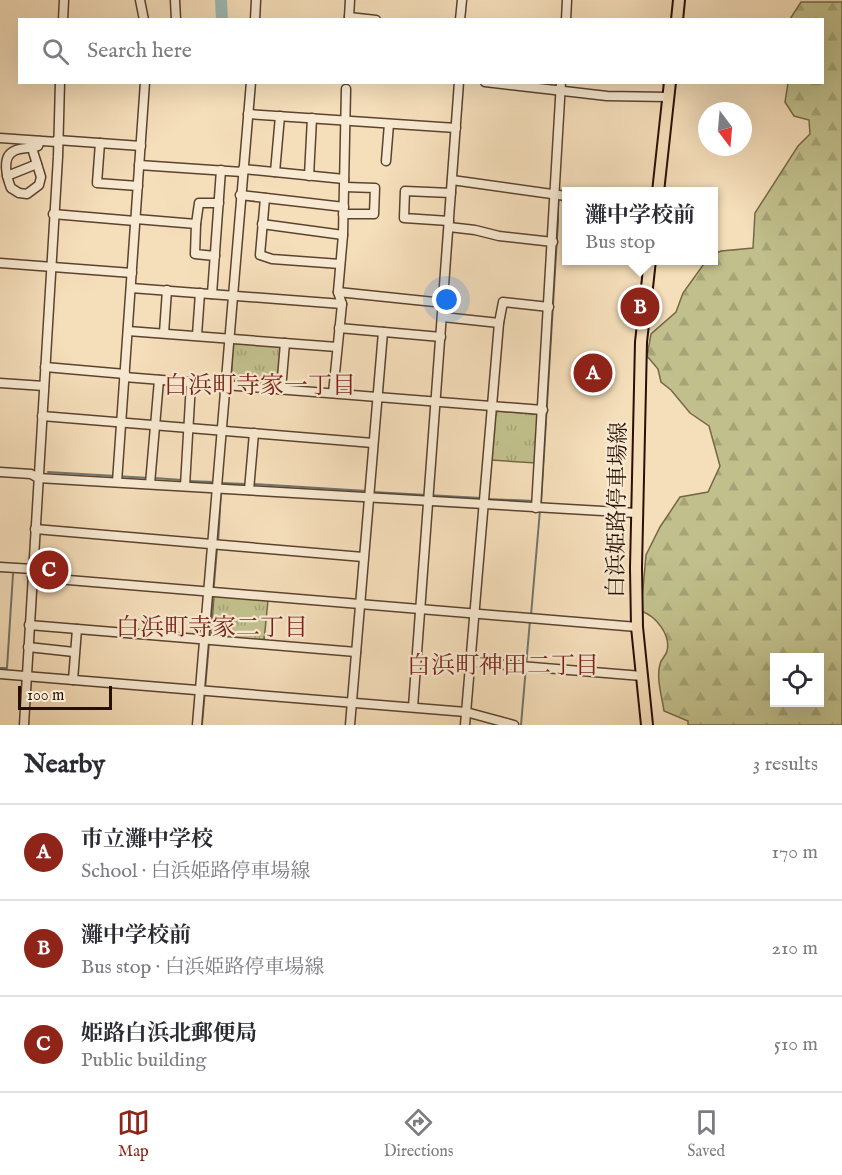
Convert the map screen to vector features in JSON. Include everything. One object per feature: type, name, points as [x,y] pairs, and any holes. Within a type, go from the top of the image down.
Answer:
[{"type":"main road","points":[[677,18],[679,0]]},
{"type":"main road","points":[[659,187],[670,84]]},
{"type":"main road","name":"白浜姫路停車場線","points":[[647,725],[637,627],[637,513],[641,342],[650,265]]},
{"type":"street","points":[[63,18],[64,0]]},
{"type":"street","points":[[140,0],[144,18]]},
{"type":"street","points":[[175,0],[176,18]]},
{"type":"street","points":[[255,18],[256,0]]},
{"type":"street","points":[[349,18],[350,0]]},
{"type":"street","points":[[460,18],[462,0]]},
{"type":"street","points":[[566,18],[567,0]]},
{"type":"street","points":[[24,725],[57,176],[60,84]]},
{"type":"street","points":[[117,478],[145,84]]},
{"type":"street","points":[[197,725],[209,592],[217,544],[217,488],[251,84]]},
{"type":"street","points":[[413,707],[459,84]]},
{"type":"street","points":[[515,84],[561,87],[607,96],[668,97]]},
{"type":"street","points":[[539,505],[553,242],[561,195],[561,87]]},
{"type":"street","points":[[333,393],[342,304],[338,292],[344,211],[346,89]]},
{"type":"street","points":[[248,114],[456,128]]},
{"type":"street","points":[[275,172],[280,116]]},
{"type":"street","points":[[309,176],[312,118]]},
{"type":"street","points":[[386,161],[388,124]]},
{"type":"street","points":[[0,138],[141,146]]},
{"type":"street","points":[[32,148],[41,177],[39,185],[27,194],[19,193],[11,188],[7,176],[8,156],[18,150],[38,146],[40,141]]},
{"type":"street","points":[[100,143],[97,183],[138,186]]},
{"type":"street","points":[[7,176],[37,164]]},
{"type":"street","points":[[139,165],[275,172],[375,188],[374,214],[240,195]]},
{"type":"street","points":[[212,294],[221,170]]},
{"type":"street","points":[[41,177],[57,176]]},
{"type":"street","points":[[452,180],[561,195]]},
{"type":"street","points":[[451,193],[405,191],[404,218],[449,224],[499,236],[553,242]]},
{"type":"street","points":[[265,198],[260,255],[264,258],[340,264]]},
{"type":"street","points":[[215,256],[195,254],[196,224],[199,204],[219,203]]},
{"type":"street","points":[[53,214],[196,224]]},
{"type":"street","points":[[262,224],[343,235]]},
{"type":"street","points":[[0,263],[132,273]]},
{"type":"street","points":[[131,288],[342,304]]},
{"type":"street","points":[[164,333],[167,290]]},
{"type":"street","points":[[338,292],[444,303]]},
{"type":"street","points":[[196,335],[200,293]]},
{"type":"street","points":[[465,725],[499,323],[503,302],[549,307]]},
{"type":"street","points":[[442,317],[499,323]]},
{"type":"street","points":[[339,328],[441,337]]},
{"type":"street","points":[[128,331],[338,347]]},
{"type":"street","points":[[350,725],[383,332]]},
{"type":"street","points":[[281,390],[285,343]]},
{"type":"street","points":[[45,367],[159,380],[543,410]]},
{"type":"street","points":[[150,484],[159,380]]},
{"type":"street","points":[[185,486],[191,382]]},
{"type":"street","points":[[0,383],[44,386]]},
{"type":"street","points":[[42,416],[222,432],[373,442]]},
{"type":"street","points":[[249,490],[255,433]]},
{"type":"street","points":[[0,472],[31,474],[38,478],[117,478],[150,484],[428,501],[484,500],[637,513]]},
{"type":"street","points":[[35,529],[363,557]]},
{"type":"street","points":[[0,567],[32,573],[209,592],[637,627]]},
{"type":"street","points":[[29,625],[356,652]]},
{"type":"street","points":[[73,680],[77,629]]},
{"type":"street","points":[[28,647],[74,652]]},
{"type":"street","points":[[471,662],[642,676]]},
{"type":"street","points":[[0,674],[466,712],[514,725]]},
{"type":"green space","points":[[801,2],[842,2],[842,725],[688,725],[688,721],[664,711],[659,669],[668,645],[661,627],[647,613],[641,611],[646,555],[660,527],[680,497],[708,492],[720,466],[709,426],[690,413],[671,390],[661,382],[658,369],[647,356],[651,334],[676,312],[683,293],[703,265],[718,265],[718,252],[721,251],[753,248],[755,213],[798,146],[810,134],[809,120],[794,116],[785,102],[788,84],[824,84],[824,18],[791,18]]},
{"type":"green space","points":[[235,342],[282,347],[280,386],[231,382]]},
{"type":"green space","points":[[498,411],[537,414],[540,418],[536,463],[491,460],[495,413]]},
{"type":"green space","points":[[214,596],[268,600],[264,641],[211,637]]},
{"type":"waterway","points":[[221,0],[222,18]]},
{"type":"waterway","points":[[541,504],[558,204]]},
{"type":"waterway","points":[[48,472],[149,478]]},
{"type":"waterway","points":[[154,478],[182,480]]},
{"type":"waterway","points":[[187,481],[214,482]]},
{"type":"waterway","points":[[220,483],[247,484]]},
{"type":"waterway","points":[[253,484],[367,491]]},
{"type":"waterway","points":[[218,543],[221,492]]},
{"type":"waterway","points":[[373,492],[481,498]]},
{"type":"waterway","points":[[487,499],[535,501]]},
{"type":"waterway","points":[[531,615],[540,510]]},
{"type":"waterway","points":[[202,725],[217,549]]},
{"type":"waterway","points":[[0,668],[7,668],[13,574]]},
{"type":"waterway","points":[[521,725],[530,620]]},
{"type":"place","name":"灘中学校前","points":[[640,307]]},
{"type":"place","name":"市立灘中学校","points":[[593,373]]},
{"type":"place","name":"姫路白浜北郵便局","points":[[49,570]]},
{"type":"district","name":"白浜町寺家一丁目","points":[[260,386]]},
{"type":"district","name":"白浜町寺家二丁目","points":[[212,628]]},
{"type":"district","name":"白浜町神田二丁目","points":[[503,666]]}]
